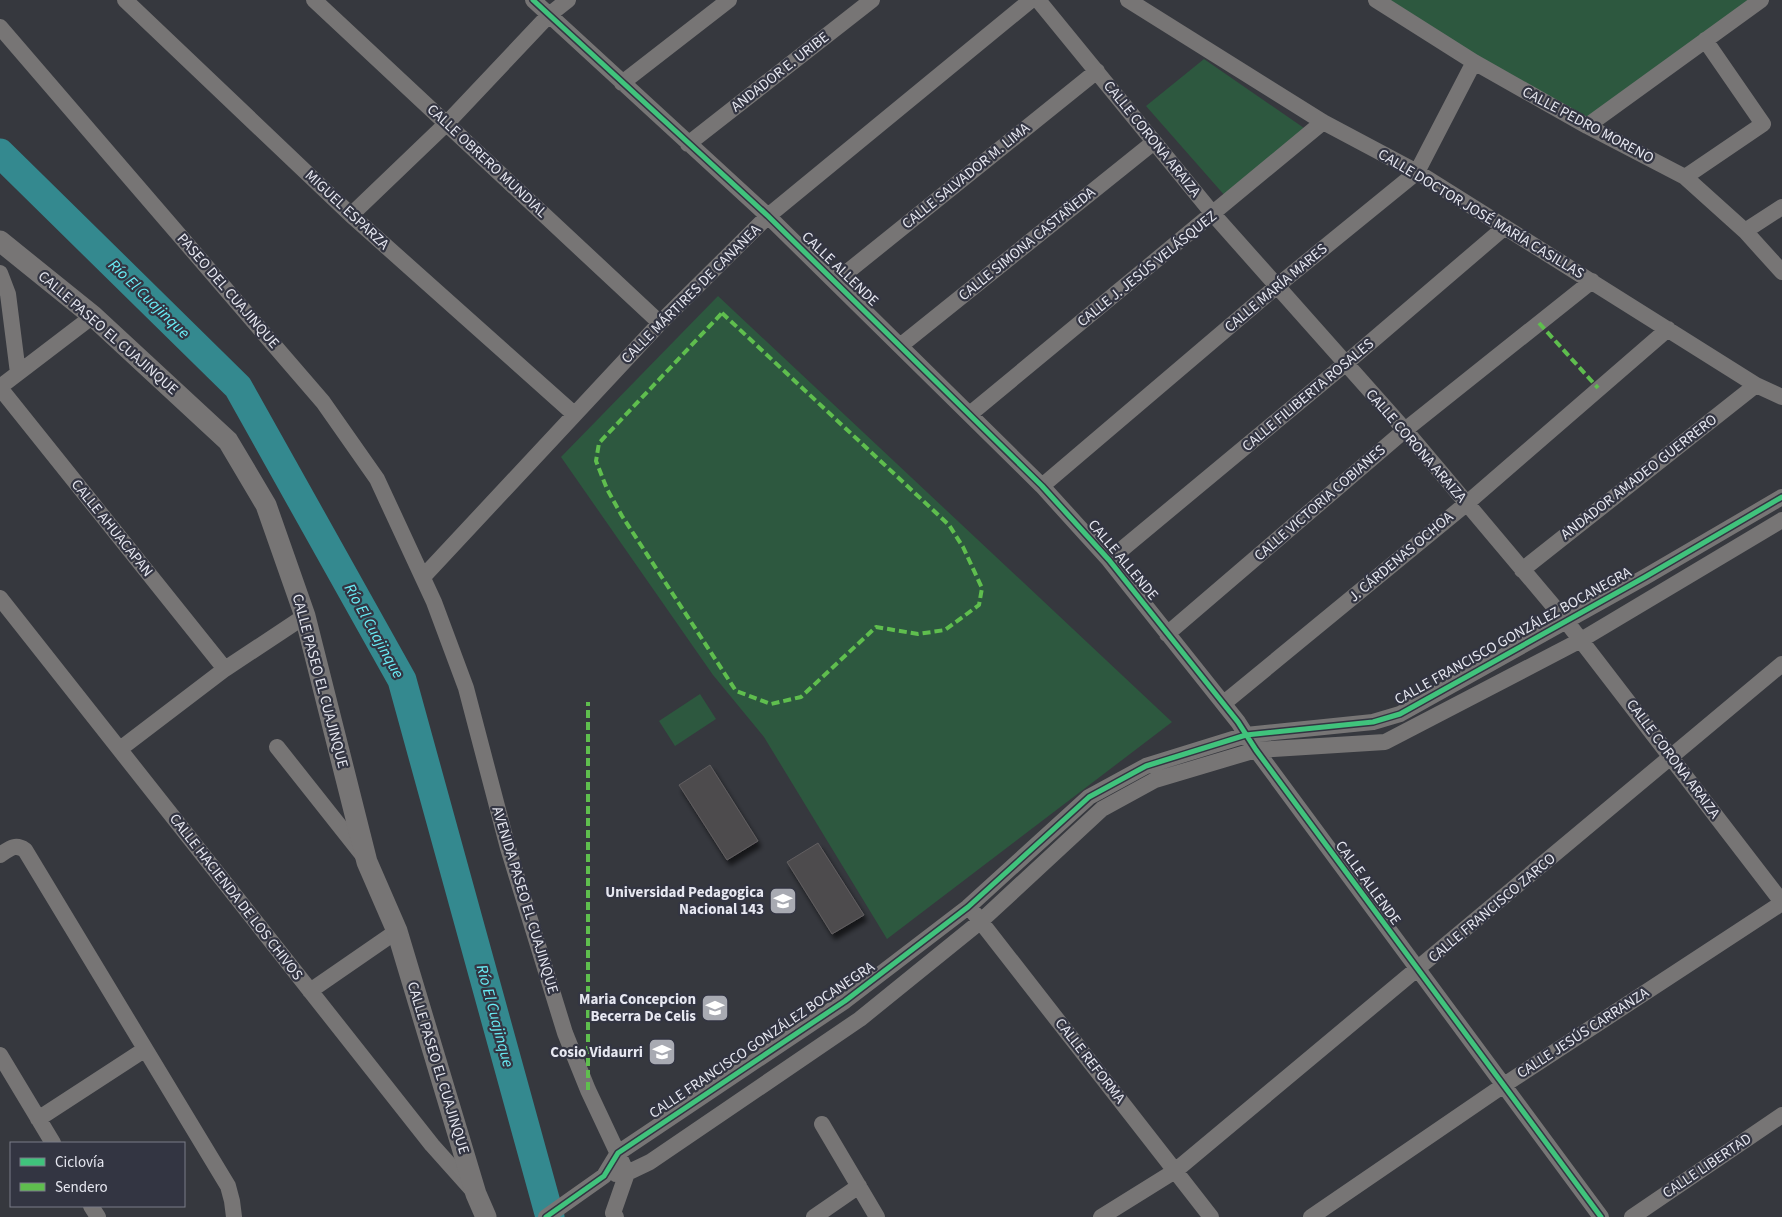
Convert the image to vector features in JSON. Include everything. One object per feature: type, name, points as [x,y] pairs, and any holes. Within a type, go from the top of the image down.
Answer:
[{"type":"street","name":"MIGUEL ESPARZA","points":[[125,0],[351,215],[574,414]]},
{"type":"street","name":"CALLE OBRERO MUNDIAL","points":[[314,0],[660,323]]},
{"type":"street","name":"CALLE ALLENDE","points":[[533,0],[836,281],[1042,486],[1109,560],[1224,704],[1416,971],[1504,1085],[1600,1217]]},
{"type":"street","points":[[351,215],[447,123],[550,15],[568,0]]},
{"type":"street","points":[[622,83],[729,0]]},
{"type":"street","name":"ANDADOR E. URIBE","points":[[688,144],[872,0]]},
{"type":"street","name":"CALLE MÁRTIRES DE CANANEA","points":[[423,577],[660,323],[768,216],[1031,0]]},
{"type":"street","name":"CALLE CORONA ARAIZA","points":[[1038,0],[1213,214],[1405,430],[1566,620],[1782,903]]},
{"type":"street","name":"CALLE DOCTOR JOSÉ MARÍA CASILLAS","points":[[1128,0],[1323,122],[1417,172],[1756,385],[1782,397]]},
{"type":"street","name":"CALLE PEDRO MORENO","points":[[1376,0],[1474,62],[1587,126],[1685,177],[1745,231],[1782,272]]},
{"type":"street","points":[[1587,126],[1761,0]]},
{"type":"street","name":"PASEO DEL CUAJINQUE","points":[[0,27],[323,402],[377,478],[423,577]]},
{"type":"street","points":[[1685,177],[1763,124],[1705,40]]},
{"type":"street","name":"CALLE MARÍA MARES","points":[[1042,486],[1277,286],[1417,172],[1474,62]]},
{"type":"street","name":"CALLE SALVADOR M. LIMA","points":[[836,281],[1097,71]]},
{"type":"street","name":"CALLE J. JESÚS VELÁSQUEZ","points":[[970,414],[1323,122]]},
{"type":"street","name":"CALLE SIMONA CASTAÑEDA","points":[[900,346],[1154,142]]},
{"type":"street","points":[[1745,231],[1782,207]]},
{"type":"street","name":"CALLE FILIBERTA ROSALES","points":[[1109,560],[1345,364],[1505,227]]},
{"type":"street","name":"CALLE PASEO EL CUAJINQUE","points":[[0,241],[93,316],[228,441],[266,505],[305,616],[368,862],[397,931],[476,1194],[486,1217]]},
{"type":"street","points":[[0,273],[8,294],[18,373]]},
{"type":"street","name":"CALLE VICTORIA COBIANES","points":[[1167,634],[1405,430],[1592,281]]},
{"type":"street","points":[[0,387],[93,316]]},
{"type":"street","name":"J. CÁRDENAS OCHOA","points":[[1224,704],[1466,504],[1598,388],[1668,330]]},
{"type":"street","name":"ANDADOR AMADEO GUERRERO","points":[[1522,570],[1756,385]]},
{"type":"street","name":"CALLE AHUACAPAN","points":[[0,387],[225,669]]},
{"type":"street","name":"CALLE FRANCISCO GONZÁLEZ BOCANEGRA","points":[[618,1153],[845,1001],[968,907],[1089,797],[1146,766],[1246,735],[1373,722],[1400,714],[1782,497]]},
{"type":"street","points":[[604,1176],[627,1173],[659,1156],[860,1019],[981,921],[1102,809],[1154,780],[1256,750],[1385,742],[1581,640],[1782,520]]},
{"type":"street","name":"AVENIDA PASEO EL CUAJINQUE","points":[[423,577],[466,688],[508,848],[565,1033],[588,1090],[627,1173]]},
{"type":"street","name":"CALLE HACIENDA DE LOS CHIVOS","points":[[0,598],[432,1145],[476,1194]]},
{"type":"street","points":[[120,749],[225,669],[305,616]]},
{"type":"street","name":"CALLE FRANCISCO ZARCO","points":[[1101,1217],[1123,1211],[1175,1171],[1782,664]]},
{"type":"street","points":[[277,746],[368,862]]},
{"type":"street","points":[[0,855],[13,847],[20,846],[25,850],[144,1050],[228,1186],[234,1217]]},
{"type":"street","name":"CALLE JESÚS CARRANZA","points":[[1311,1217],[1504,1085],[1782,903]]},
{"type":"street","name":"CALLE REFORMA","points":[[968,907],[981,921],[1210,1217]]},
{"type":"street","points":[[310,991],[397,931]]},
{"type":"street","points":[[845,1001],[860,1019]]},
{"type":"street","points":[[38,1119],[144,1050]]},
{"type":"street","points":[[0,1055],[52,1142]]},
{"type":"street","name":"CALLE LIBERTAD","points":[[1632,1217],[1782,1116]]},
{"type":"street","points":[[822,1124],[877,1217]]},
{"type":"street","points":[[546,1217],[584,1192],[604,1176],[618,1153]]},
{"type":"street","points":[[616,1217],[614,1213],[627,1173]]},
{"type":"street","points":[[814,1217],[859,1186]]},
{"type":"green space","points":[[1375,0],[1761,0],[1587,126]]},
{"type":"green space","points":[[1204,59],[1304,128],[1226,197],[1146,106]]},
{"type":"green space","points":[[718,296],[1172,722],[887,939],[764,737],[713,675],[561,457]]},
{"type":"green space","points":[[700,694],[716,719],[675,746],[659,721]]},
{"type":"building","points":[[710,765],[758,841],[727,860],[679,785]]},
{"type":"building","points":[[818,843],[864,915],[832,934],[787,862]]},
{"type":"waterway","name":"Río El Cuajinque","points":[[0,153],[238,387],[402,680],[550,1217]]},
{"type":"marked path","points":[[722,313],[949,525],[963,547],[982,588],[979,605],[945,630],[918,634],[876,627],[801,697],[771,704],[736,691],[622,516],[607,489],[596,461],[599,443],[722,313]]},
{"type":"marked path","points":[[1539,323],[1598,388]]},
{"type":"marked path","points":[[588,702],[588,1090]]},
{"type":"cycle path","points":[[533,0],[768,216],[1042,486],[1109,560],[1238,722],[1256,750],[1601,1217]]},
{"type":"cycle path","points":[[546,1217],[604,1176],[618,1153],[845,1001],[968,907],[1089,797],[1146,766],[1246,735],[1373,722],[1400,714],[1645,577],[1782,497]]},
{"type":"place","name":"Universidad Pedagogica Nacional 143","points":[[783,901]]},
{"type":"place","name":"Maria Concepcion Becerra De Celis","points":[[715,1008]]},
{"type":"place","name":"Cosio Vidaurri","points":[[662,1052]]}]
